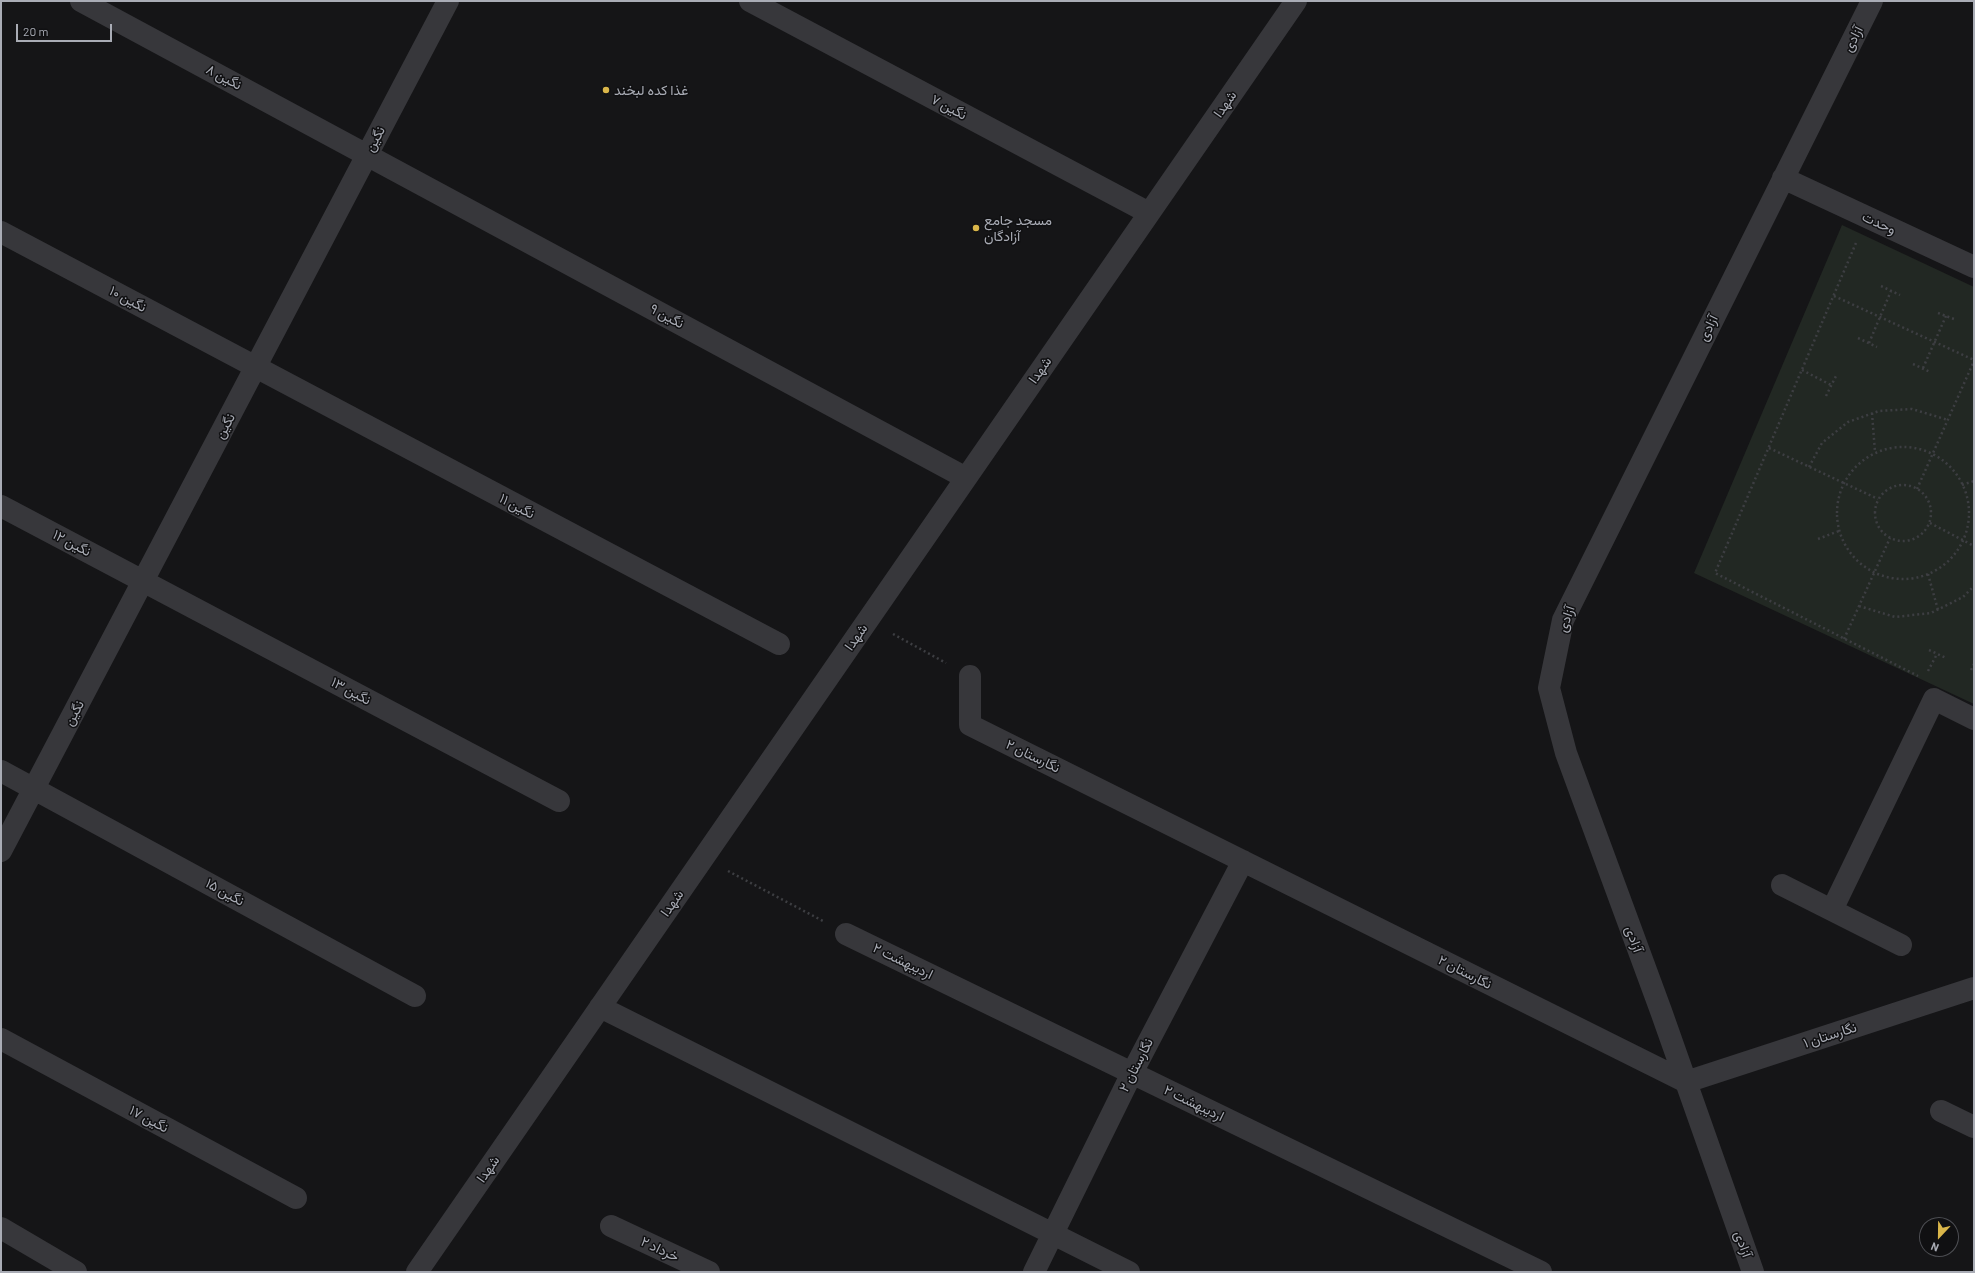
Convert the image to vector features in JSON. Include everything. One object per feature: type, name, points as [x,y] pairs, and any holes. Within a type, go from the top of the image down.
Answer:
[{"type":"street","name":"نگین ۸","points":[[81,1],[368,154]]},
{"type":"street","name":"نگین ۷","points":[[750,1],[1149,213]]},
{"type":"street","name":"شهدا","points":[[417,1272],[1296,1]]},
{"type":"street","name":"آزادی","points":[[1753,1272],[1686,1082],[1566,753],[1550,688],[1563,620],[1872,1]]},
{"type":"street","name":"نگین","points":[[1,851],[368,154],[446,2]]},
{"type":"street","name":"نگین ۹","points":[[368,154],[966,478]]},
{"type":"street","name":"وحدت","points":[[1783,178],[1974,267]]},
{"type":"street","name":"نگین ۱۰","points":[[1,232],[256,367]]},
{"type":"street","name":"نگین ۱۱","points":[[256,367],[779,644]]},
{"type":"street","name":"نگین ۱۲","points":[[1,506],[143,580]]},
{"type":"street","name":"نگین ۱۳","points":[[143,580],[559,801]]},
{"type":"street","name":"نگارستان ۲","points":[[970,676],[970,725],[1686,1082]]},
{"type":"street","points":[[1832,910],[1934,699],[1974,719]]},
{"type":"street","name":"نگین ۱۵","points":[[1,771],[415,996]]},
{"type":"street","name":"نگارستان ۲","points":[[1034,1272],[1132,1073],[1243,861]]},
{"type":"street","points":[[1782,885],[1901,946]]},
{"type":"street","name":"اردیبهشت ۲","points":[[846,934],[1541,1272]]},
{"type":"street","name":"نگارستان ۱","points":[[1686,1082],[1974,988]]},
{"type":"street","points":[[600,1007],[1129,1272]]},
{"type":"street","name":"نگین ۱۷","points":[[1,1039],[296,1198]]},
{"type":"street","points":[[1941,1111],[1974,1127]]},
{"type":"street","name":"خرداد ۲","points":[[611,1226],[709,1272]]},
{"type":"street","points":[[1,1228],[76,1272]]},
{"type":"path","points":[[1858,240],[1715,573],[1924,679]]},
{"type":"path","points":[[1881,286],[1900,295]]},
{"type":"path","points":[[1869,343],[1891,291]]},
{"type":"path","points":[[1834,296],[1974,361],[1917,489]]},
{"type":"path","points":[[1938,313],[1954,319]]},
{"type":"path","points":[[1923,368],[1946,316]]},
{"type":"path","points":[[1858,338],[1877,347]]},
{"type":"path","points":[[1913,364],[1930,372]]},
{"type":"path","points":[[1802,370],[1831,385]]},
{"type":"path","points":[[1826,396],[1837,374]]},
{"type":"path","points":[[1809,467],[1822,443],[1848,422],[1879,411],[1912,409],[1948,420]]},
{"type":"path","points":[[1872,414],[1876,452]]},
{"type":"path","points":[[1896,446],[1918,448],[1933,454],[1954,471],[1966,490],[1970,513],[1966,535],[1955,555],[1938,570],[1917,578],[1894,579],[1874,573],[1855,560],[1843,542],[1839,531],[1836,522],[1837,500],[1843,483],[1858,464],[1876,452],[1896,446]]},
{"type":"path","points":[[1769,448],[1878,499]]},
{"type":"path","points":[[1962,484],[1974,482]]},
{"type":"path","points":[[1904,485],[1917,489],[1925,495],[1930,504],[1930,522],[1918,538],[1899,542],[1890,538],[1877,526],[1874,508],[1883,492],[1891,487],[1904,485]]},
{"type":"path","points":[[1930,522],[1974,546]]},
{"type":"path","points":[[1818,539],[1839,531]]},
{"type":"path","points":[[1844,638],[1890,538]]},
{"type":"path","points":[[1928,574],[1938,610]]},
{"type":"path","points":[[1859,606],[1895,617],[1931,613],[1963,597],[1974,586]]},
{"type":"path","points":[[868,620],[970,676]]},
{"type":"path","points":[[1929,650],[1946,658]]},
{"type":"path","points":[[1927,673],[1936,654]]},
{"type":"path","points":[[1971,670],[1974,664]]},
{"type":"path","points":[[703,858],[846,934]]},
{"type":"shaded area","points":[[1842,225],[1974,287],[1974,704],[1694,573]]},
{"type":"place","name":"غذا کده لبخند","points":[[606,90]]},
{"type":"place","name":"مسجد جامع آزادگان","points":[[976,228]]}]
